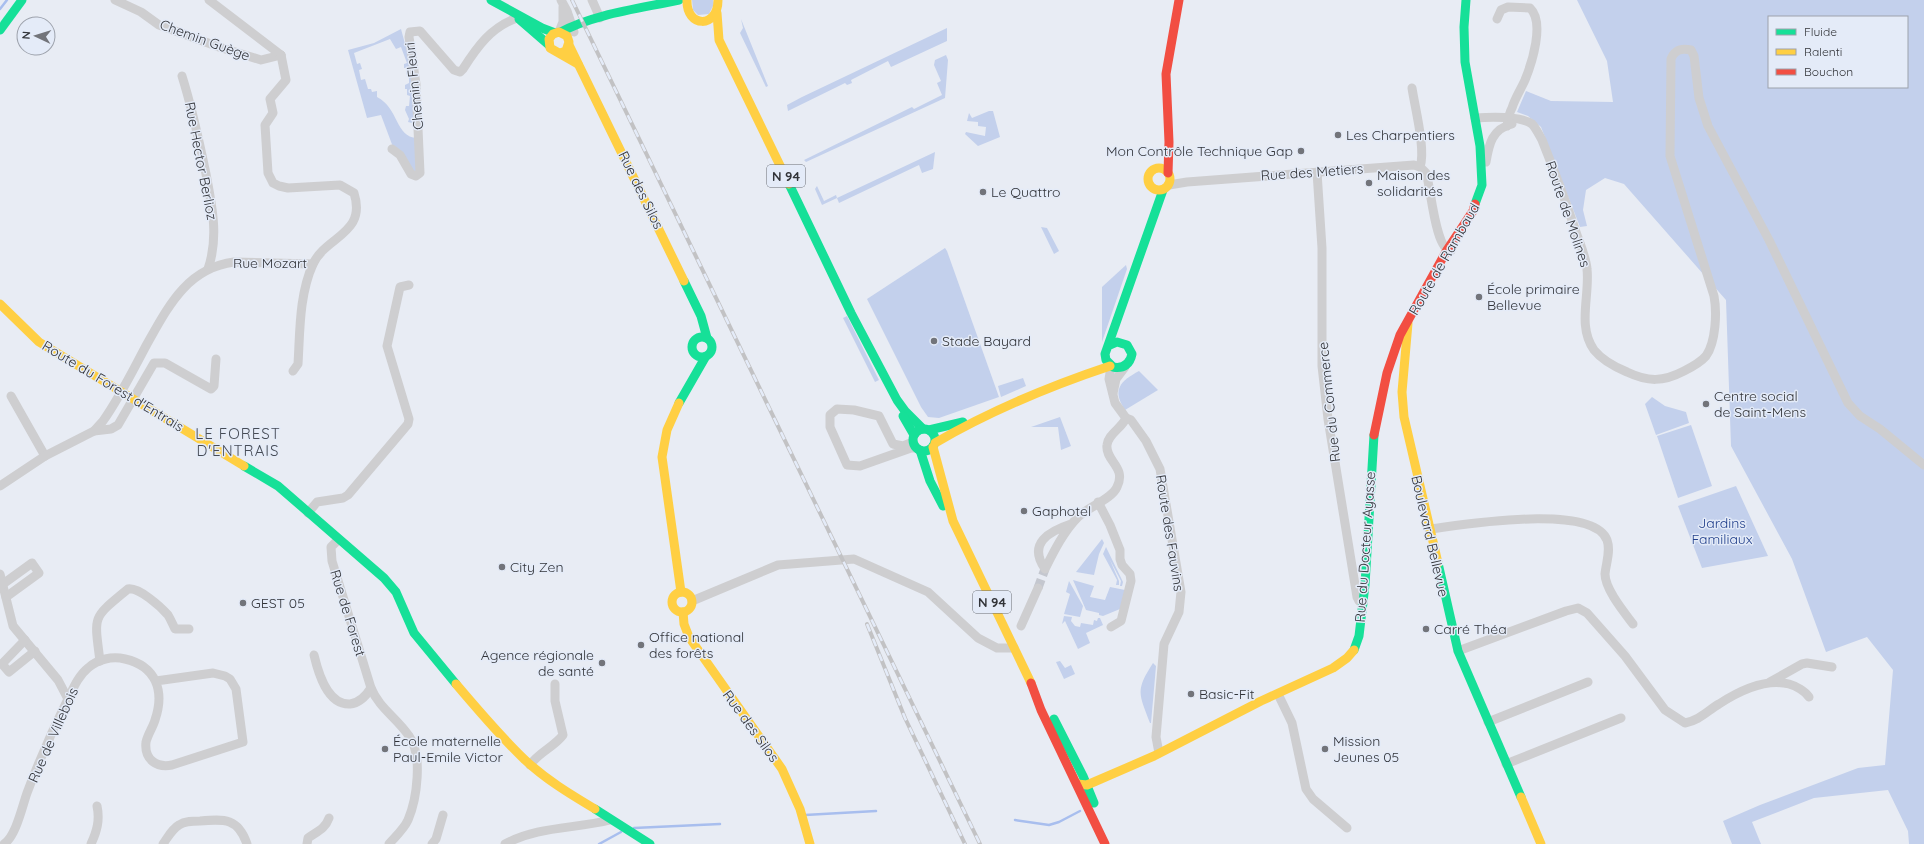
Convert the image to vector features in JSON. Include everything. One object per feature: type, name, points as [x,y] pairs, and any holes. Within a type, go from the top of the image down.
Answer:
[{"type":"street","points":[[0,30],[22,0]]},
{"type":"street","name":"Chemin Guège","points":[[115,0],[141,12],[159,25],[219,47],[262,60],[281,55]]},
{"type":"street","name":"Chemin Guège","points":[[209,0],[281,55]]},
{"type":"street","points":[[491,0],[506,8],[567,33]]},
{"type":"street","points":[[561,0],[564,13],[563,22],[567,33]]},
{"type":"street","points":[[560,53],[566,51],[568,11],[561,0]]},
{"type":"street","points":[[592,0],[600,18]]},
{"type":"street","points":[[549,45],[550,36],[567,33],[600,18],[679,0]]},
{"type":"street","points":[[1094,368],[1105,356],[1150,222],[1167,181],[1168,128],[1166,74],[1179,0]]},
{"type":"street","name":"Route de Rambaud","points":[[1406,344],[1408,322],[1473,211],[1479,196],[1482,173],[1480,146],[1465,62],[1464,27],[1466,0]]},
{"type":"street","points":[[668,3],[686,4],[691,17],[700,21],[708,21],[720,4]]},
{"type":"street","name":"N 94","points":[[720,4],[720,40]]},
{"type":"street","points":[[1486,162],[1490,141],[1495,132],[1508,122],[1512,107],[1526,78],[1537,39],[1536,19],[1530,8],[1508,7],[1501,10],[1498,19]]},
{"type":"street","points":[[506,8],[549,45],[553,51],[560,53],[580,65]]},
{"type":"street","name":"Chemin Fleuri","points":[[392,149],[400,155],[411,174],[415,176],[420,174],[416,84],[408,37],[410,32],[420,31],[454,70],[460,72],[482,41],[501,25],[517,18]]},
{"type":"street","name":"N 94","points":[[700,21],[720,40],[851,313],[897,400],[905,411],[926,429]]},
{"type":"street","name":"Rue des Silos","points":[[567,33],[580,65],[701,316],[702,338]]},
{"type":"street","name":"Route de Molines","points":[[1508,122],[1530,123],[1538,132],[1561,190],[1585,257],[1588,279],[1585,322],[1586,331],[1593,347],[1602,357],[1619,369],[1644,379],[1657,381],[1675,376],[1697,365],[1703,359],[1710,347],[1716,315],[1714,296],[1673,170],[1670,156],[1671,59],[1677,50],[1691,50],[1694,56],[1696,85],[1708,126],[1769,240],[1848,403],[1860,416],[1891,438],[1924,465]]},
{"type":"street","name":"Rue Mozart","points":[[94,431],[103,421],[121,392],[171,301],[189,283],[208,269],[223,263],[313,264],[318,256],[342,235],[354,222],[357,202],[354,193],[340,185],[288,188],[278,186],[273,182],[268,173],[265,125],[272,113],[270,100],[286,80],[281,55]]},
{"type":"street","name":"Rue Hector Berlioz","points":[[182,76],[197,127],[215,221],[213,250],[208,269]]},
{"type":"street","points":[[1412,88],[1422,150],[1422,161],[1420,167],[1428,177],[1440,239],[1450,251]]},
{"type":"street","points":[[1489,117],[1494,123],[1495,132]]},
{"type":"street","points":[[1475,118],[1489,117],[1508,122]]},
{"type":"street","points":[[1150,222],[1150,186],[1147,177],[1155,168],[1164,147],[1168,128]]},
{"type":"street","points":[[1478,132],[1487,134],[1495,132]]},
{"type":"street","name":"Route de Rambaud","points":[[1406,344],[1450,251],[1483,206],[1487,188],[1486,162],[1480,146]]},
{"type":"street","name":"Rue des Metiers","points":[[1167,181],[1187,182],[1409,165],[1420,167]]},
{"type":"street","points":[[1155,168],[1162,168],[1167,181]]},
{"type":"street","name":"Rue du Commerce","points":[[1317,172],[1322,248],[1322,366],[1328,419],[1357,597],[1363,604]]},
{"type":"street","points":[[1150,186],[1156,190],[1167,181]]},
{"type":"street","points":[[293,371],[298,364],[304,294],[313,264]]},
{"type":"street","points":[[308,513],[317,502],[343,498],[348,495],[408,424],[409,419],[387,342],[400,287],[409,285]]},
{"type":"street","name":"Route du Forest d'Entrais","points":[[0,304],[39,342],[278,486],[338,540],[374,568],[396,592],[414,633],[423,645],[491,725],[530,765],[562,789],[650,844]]},
{"type":"street","points":[[1112,396],[1114,384],[1132,357],[1132,351],[1127,345],[1122,328],[1122,307]]},
{"type":"street","name":"N 94","points":[[851,313],[858,331],[916,444],[930,481],[953,520],[1032,684],[1058,725],[1113,844]]},
{"type":"street","name":"Rue du Docteur Ayasse","points":[[1087,785],[1155,755],[1333,668],[1347,658],[1357,644],[1363,604],[1373,438],[1380,397],[1394,349],[1408,322]]},
{"type":"street","points":[[681,592],[662,458],[663,443],[668,428],[692,376],[711,348],[711,344],[702,338],[692,345],[694,353],[692,376]]},
{"type":"street","points":[[1108,346],[1117,342],[1127,345]]},
{"type":"street","points":[[1394,349],[1406,344]]},
{"type":"street","name":"Boulevard Bellevue","points":[[1406,344],[1402,392],[1403,411],[1458,651],[1541,844]]},
{"type":"street","points":[[694,353],[706,356]]},
{"type":"street","points":[[1105,356],[1110,366]]},
{"type":"street","points":[[0,486],[45,456],[94,431],[111,429],[118,425],[154,363],[165,363],[210,389],[214,386],[216,359]]},
{"type":"street","points":[[1000,409],[951,425],[926,429],[916,444],[911,448],[860,466],[847,465],[830,427],[830,415],[838,409],[873,413],[879,416],[893,444],[903,446],[916,444],[927,451],[962,427],[1071,379],[1083,372],[1094,368],[1110,366],[1119,369],[1125,367]]},
{"type":"street","name":"Route des Fauvins","points":[[1110,366],[1109,379],[1112,396],[1115,403],[1126,418],[1131,420],[1146,441],[1160,469],[1181,592],[1179,612],[1164,644],[1155,755]]},
{"type":"street","points":[[11,396],[45,456]]},
{"type":"street","points":[[1072,524],[1046,535],[1042,541],[1039,557],[1045,569],[1056,548],[1079,515],[1116,489],[1120,478],[1120,473],[1106,447],[1107,442],[1126,418]]},
{"type":"street","points":[[926,429],[934,435],[934,446]]},
{"type":"street","name":"N 94","points":[[934,446],[953,520]]},
{"type":"street","points":[[1098,502],[1110,525],[1120,550],[1122,565],[1130,574],[1131,582],[1121,621],[1110,627]]},
{"type":"street","points":[[1429,529],[1546,518],[1577,522],[1593,526],[1604,535],[1608,542],[1609,552],[1605,573],[1610,588],[1633,624]]},
{"type":"street","name":"Rue de Forest","points":[[338,540],[332,547],[332,561],[371,688],[380,705],[409,735],[417,758],[418,771],[410,812],[407,821],[389,844]]},
{"type":"street","points":[[692,602],[687,594],[681,592],[674,596],[672,603],[675,610],[683,612],[689,609],[692,602],[778,565],[854,559],[928,592],[978,638],[998,648],[1014,648]]},
{"type":"street","points":[[3,584],[32,564],[39,573],[6,597]]},
{"type":"street","points":[[0,574],[13,626],[58,680],[68,699]]},
{"type":"street","points":[[100,661],[96,628],[97,619],[100,612],[128,588],[133,588],[140,591],[168,615],[175,630],[189,629]]},
{"type":"street","points":[[1021,626],[1038,588]]},
{"type":"street","points":[[1458,651],[1566,611],[1578,608],[1587,613],[1625,656],[1665,710],[1685,723],[1696,721],[1721,703],[1744,691],[1770,682],[1802,664],[1807,663],[1832,667]]},
{"type":"street","name":"Rue des Silos","points":[[683,612],[684,624],[689,637],[734,703],[770,750],[791,786],[802,815],[810,844]]},
{"type":"street","points":[[25,640],[2,664],[9,672],[35,651]]},
{"type":"street","points":[[314,656],[321,680],[330,694],[345,704],[354,703],[366,695],[371,688]]},
{"type":"street","name":"Rue de Villebois","points":[[4,844],[12,835],[36,767],[51,733],[80,676],[87,669],[100,661],[120,658],[136,662],[145,667],[156,681]]},
{"type":"street","points":[[213,673],[225,676],[230,680],[236,689],[243,742],[163,767],[157,765],[152,761],[146,748],[158,708],[159,690],[156,681],[213,673]]},
{"type":"street","points":[[1488,722],[1588,682]]},
{"type":"street","points":[[1770,682],[1782,682],[1793,686],[1809,697]]},
{"type":"street","points":[[530,765],[536,756],[559,741],[563,735],[555,701],[554,684]]},
{"type":"street","name":"N 94","points":[[1032,684],[1041,710],[1105,844]]},
{"type":"street","points":[[1278,694],[1292,723],[1306,789],[1313,799],[1347,828]]},
{"type":"street","points":[[1506,764],[1621,718]]},
{"type":"street","points":[[1076,783],[1082,786],[1087,785]]},
{"type":"street","points":[[91,844],[98,826],[99,815],[97,806]]},
{"type":"street","points":[[432,844],[436,839],[443,815]]},
{"type":"street","points":[[307,844],[308,838],[326,826],[329,818]]},
{"type":"street","points":[[164,844],[173,829],[185,822],[219,819],[230,821],[240,829],[247,844]]},
{"type":"street","points":[[505,844],[514,839],[542,830],[587,825],[610,820]]},
{"type":"green space","points":[[692,0],[713,0],[714,4],[709,14],[698,15],[693,10]]},
{"type":"green space","points":[[1577,0],[1924,0],[1924,844],[1909,844],[1908,831],[1888,790],[1814,798],[1752,822],[1761,844],[1732,844],[1723,821],[1760,805],[1858,768],[1885,765],[1893,670],[1867,637],[1826,652],[1792,559],[1731,446],[1726,300],[1624,184],[1605,178],[1586,190],[1583,210],[1587,226],[1580,227],[1541,127],[1528,116],[1517,112],[1526,91],[1551,101],[1613,102],[1607,61]]},
{"type":"green space","points":[[741,19],[768,86],[766,87],[740,33],[743,28]]},
{"type":"green space","points":[[947,28],[947,41],[891,67],[888,61],[851,80],[852,83],[847,85],[845,83],[788,111],[787,105],[802,97]]},
{"type":"green space","points":[[401,29],[411,66],[414,122],[408,122],[409,119],[405,110],[406,106],[409,106],[410,96],[407,95],[405,85],[409,83],[409,76],[406,74],[406,68],[404,68],[404,64],[407,63],[401,47],[396,49],[390,39],[354,53],[357,64],[360,63],[362,69],[359,70],[361,80],[365,79],[368,89],[371,89],[372,92],[377,91],[377,97],[389,108],[405,133],[417,138],[416,173],[393,147],[381,115],[367,118],[348,50],[374,43]]},
{"type":"green space","points":[[946,55],[948,60],[945,98],[806,162],[804,160],[912,107],[914,109],[942,95],[937,83],[941,81],[934,65],[935,60]]},
{"type":"green space","points":[[989,111],[993,111],[1000,137],[978,146],[965,134],[966,132],[985,136],[986,127],[978,126],[978,122],[967,121],[969,113],[972,118]]},
{"type":"green space","points":[[935,152],[933,169],[922,173],[919,165],[839,203],[837,198]]},
{"type":"green space","points":[[817,186],[824,201],[836,195],[837,198],[822,205],[815,189]]},
{"type":"green space","points":[[1041,227],[1047,228],[1059,251],[1054,254]]},
{"type":"green space","name":"Stade Bayard","points":[[945,248],[999,397],[939,418],[928,417],[921,407],[867,299]]},
{"type":"green space","points":[[1126,265],[1127,269],[1102,342],[1102,287]]},
{"type":"green space","points":[[847,316],[879,380],[875,382],[843,318]]},
{"type":"green space","points":[[1139,371],[1158,390],[1125,410],[1119,396],[1120,386],[1127,378]]},
{"type":"green space","points":[[1023,378],[1026,386],[1001,397],[998,386]]},
{"type":"green space","points":[[1652,397],[1665,406],[1686,412],[1689,423],[1656,435],[1645,404]]},
{"type":"green space","points":[[1060,417],[1071,446],[1061,450],[1058,427],[1031,427]]},
{"type":"green space","points":[[1691,425],[1712,486],[1678,498],[1657,436]]},
{"type":"green space","name":"Jardins Familiaux","points":[[1736,486],[1768,556],[1702,568],[1678,506]]},
{"type":"green space","points":[[1102,539],[1104,543],[1099,554],[1094,575],[1076,572]]},
{"type":"green space","points":[[1106,547],[1123,582],[1122,586],[1120,586],[1121,581],[1110,560],[1119,581],[1119,585],[1116,585],[1117,580],[1103,554]]},
{"type":"green space","points":[[1073,580],[1094,586],[1090,597],[1105,600],[1110,587],[1125,590],[1120,609],[1103,616],[1099,615],[1099,613],[1086,610]]},
{"type":"green space","points":[[1069,581],[1083,606],[1080,617],[1064,614],[1070,594],[1066,592]]},
{"type":"green space","points":[[1064,616],[1072,617],[1071,621],[1075,626],[1080,627],[1081,623],[1093,625],[1094,620],[1097,621],[1098,618],[1100,618],[1103,625],[1086,633],[1090,643],[1078,649],[1065,621],[1062,624]]},
{"type":"green space","points":[[1060,661],[1065,668],[1071,665],[1075,674],[1064,679],[1056,662]]},
{"type":"green space","points":[[1153,663],[1156,666],[1150,723],[1141,698],[1141,686]]},
{"type":"waterway","points":[[0,9],[7,0]]},
{"type":"waterway","points":[[805,815],[876,811]]},
{"type":"waterway","points":[[1015,820],[1049,825],[1059,822],[1080,811]]},
{"type":"waterway","points":[[634,828],[720,824]]},
{"type":"waterway","points":[[599,844],[621,832]]},
{"type":"tunnel","points":[[1038,588],[1045,569]]},
{"type":"railway","points":[[572,0],[980,844]]},
{"type":"railway","points":[[867,624],[905,718],[965,844]]},
{"type":"traffic: fast","points":[[0,30],[22,0]]},
{"type":"traffic: fast","points":[[491,0],[542,28],[555,33]]},
{"type":"traffic: fast","points":[[561,32],[603,16],[679,0]]},
{"type":"traffic: fast","points":[[1466,0],[1464,27],[1465,62],[1480,146],[1482,185],[1475,204]]},
{"type":"traffic: fast","points":[[519,19],[549,45]]},
{"type":"traffic: fast","points":[[789,184],[851,313],[897,400],[905,411],[923,429]]},
{"type":"traffic: fast","points":[[1108,346],[1117,342],[1127,345],[1132,354],[1130,361],[1126,365],[1113,367],[1106,360],[1105,354],[1163,190]]},
{"type":"traffic: fast","points":[[684,281],[701,316],[707,338]]},
{"type":"traffic: fast","points":[[702,337],[709,340],[712,347],[709,354],[702,357],[695,354],[692,347],[695,340],[702,337]]},
{"type":"traffic: fast","points":[[679,403],[706,356]]},
{"type":"traffic: fast","points":[[903,416],[914,435]]},
{"type":"traffic: fast","points":[[929,430],[963,422]]},
{"type":"traffic: fast","points":[[924,429],[932,432],[935,440],[932,448],[924,451],[916,448],[913,440],[916,432],[924,429]]},
{"type":"traffic: fast","points":[[1354,650],[1359,636],[1365,585],[1374,435]]},
{"type":"traffic: fast","points":[[920,450],[930,481],[943,506]]},
{"type":"traffic: fast","points":[[244,466],[278,486],[384,578],[396,592],[414,633],[456,684]]},
{"type":"traffic: fast","points":[[1438,563],[1458,651],[1521,797]]},
{"type":"traffic: fast","points":[[1054,719],[1083,776],[1094,803]]},
{"type":"traffic: fast","points":[[595,809],[650,844]]},
{"type":"traffic: slow","points":[[687,0],[688,9],[691,16],[696,20],[702,21],[708,20],[713,16],[717,9],[718,0]]},
{"type":"traffic: slow","points":[[717,13],[719,40],[789,184]]},
{"type":"traffic: slow","points":[[560,53],[566,51],[569,42],[567,36],[559,32],[553,34],[549,39],[550,48],[578,64]]},
{"type":"traffic: slow","points":[[569,45],[684,281]]},
{"type":"traffic: slow","points":[[1155,168],[1163,168],[1170,175],[1170,179],[1170,183],[1163,190],[1155,190],[1148,183],[1148,175],[1155,168]]},
{"type":"traffic: slow","points":[[0,304],[39,342],[244,466]]},
{"type":"traffic: slow","points":[[1408,323],[1402,392],[1404,417],[1438,563]]},
{"type":"traffic: slow","points":[[935,443],[977,420],[1021,400],[1110,366]]},
{"type":"traffic: slow","points":[[679,403],[667,430],[662,457],[681,592]]},
{"type":"traffic: slow","points":[[933,447],[953,521],[1031,683]]},
{"type":"traffic: slow","points":[[682,592],[689,595],[692,602],[689,609],[682,612],[675,609],[672,602],[675,595],[682,592]]},
{"type":"traffic: slow","points":[[683,612],[684,624],[689,637],[782,769],[800,809],[810,844]]},
{"type":"traffic: slow","points":[[1077,784],[1087,785],[1154,756],[1261,701],[1333,668],[1347,658],[1354,650]]},
{"type":"traffic: slow","points":[[456,684],[498,732],[532,766],[558,786],[595,809]]},
{"type":"traffic: slow","points":[[1521,797],[1541,844]]},
{"type":"traffic: jam","points":[[1168,173],[1169,142],[1166,74],[1179,0]]},
{"type":"traffic: jam","points":[[1374,435],[1387,373],[1400,335],[1447,250],[1473,211],[1475,204]]},
{"type":"traffic: jam","points":[[1031,683],[1041,710],[1105,844]]},
{"type":"place","name":"Les Charpentiers","points":[[1338,135]]},
{"type":"place","name":"Mon Contrôle Technique Gap","points":[[1301,151]]},
{"type":"place","name":"Maison des solidarités","points":[[1369,183]]},
{"type":"place","name":"Le Quattro","points":[[983,192]]},
{"type":"place","name":"École primaire Bellevue","points":[[1479,297]]},
{"type":"place","name":"Stade Bayard","points":[[934,341]]},
{"type":"place","name":"Centre social de Saint-Mens","points":[[1706,404]]},
{"type":"place","name":"Gaphotel","points":[[1024,511]]},
{"type":"place","name":"City Zen","points":[[502,567]]},
{"type":"place","name":"GEST 05","points":[[243,603]]},
{"type":"place","name":"Carré Théa","points":[[1426,629]]},
{"type":"place","name":"Office national des forêts","points":[[641,645]]},
{"type":"place","name":"Agence régionale de santé","points":[[602,663]]},
{"type":"place","name":"Basic-Fit","points":[[1191,694]]},
{"type":"place","name":"École maternelle Paul-Emile Victor","points":[[385,749]]},
{"type":"place","name":"Mission Jeunes 05","points":[[1325,749]]},
{"type":"district","name":"LE FOREST D'ENTRAIS","points":[[238,442]]}]
